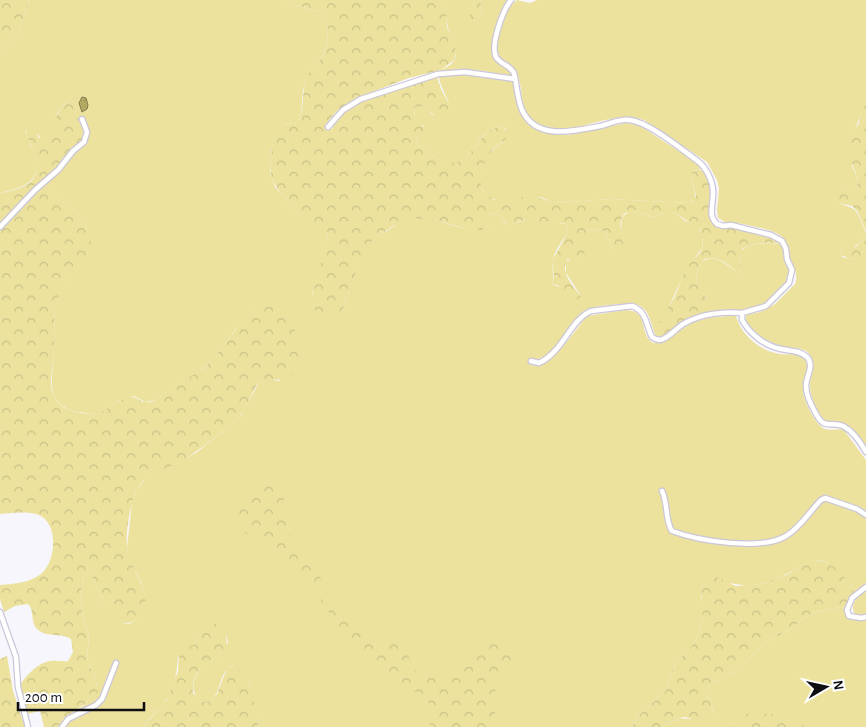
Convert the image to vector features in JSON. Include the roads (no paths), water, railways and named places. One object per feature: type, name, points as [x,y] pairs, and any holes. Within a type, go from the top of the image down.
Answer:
[{"type":"street","points":[[511,0],[506,7],[494,46],[498,60],[511,68],[516,79],[521,109],[530,122],[538,127],[560,133],[608,124],[623,119],[642,124],[688,153],[704,167],[713,189],[712,216],[717,224],[723,226],[731,225],[767,234],[782,241],[786,249],[787,259],[792,268],[789,283],[766,306],[742,313],[712,314],[692,320],[660,340],[652,337],[644,315],[632,306],[585,313],[552,355],[539,363],[531,362]]},
{"type":"street","points":[[328,128],[343,110],[361,98],[438,74],[465,72],[516,79]]},
{"type":"street","points":[[0,227],[84,142],[87,132],[82,119]]},
{"type":"street","points":[[742,313],[743,323],[762,342],[774,348],[801,352],[809,359],[810,371],[806,388],[815,412],[823,423],[827,425],[842,425],[848,429],[866,452]]},
{"type":"street","points":[[662,491],[666,499],[670,529],[709,541],[752,543],[776,540],[791,532],[825,498],[866,515]]},
{"type":"street","points":[[866,587],[852,598],[847,610],[849,616],[866,617]]},
{"type":"street","points":[[0,612],[16,657],[18,688],[28,727]]},
{"type":"street","points":[[62,727],[68,719],[96,705],[102,699],[116,663]]},
{"type":"water","points":[[82,97],[86,98],[88,105],[87,109],[82,112],[79,103]]}]
